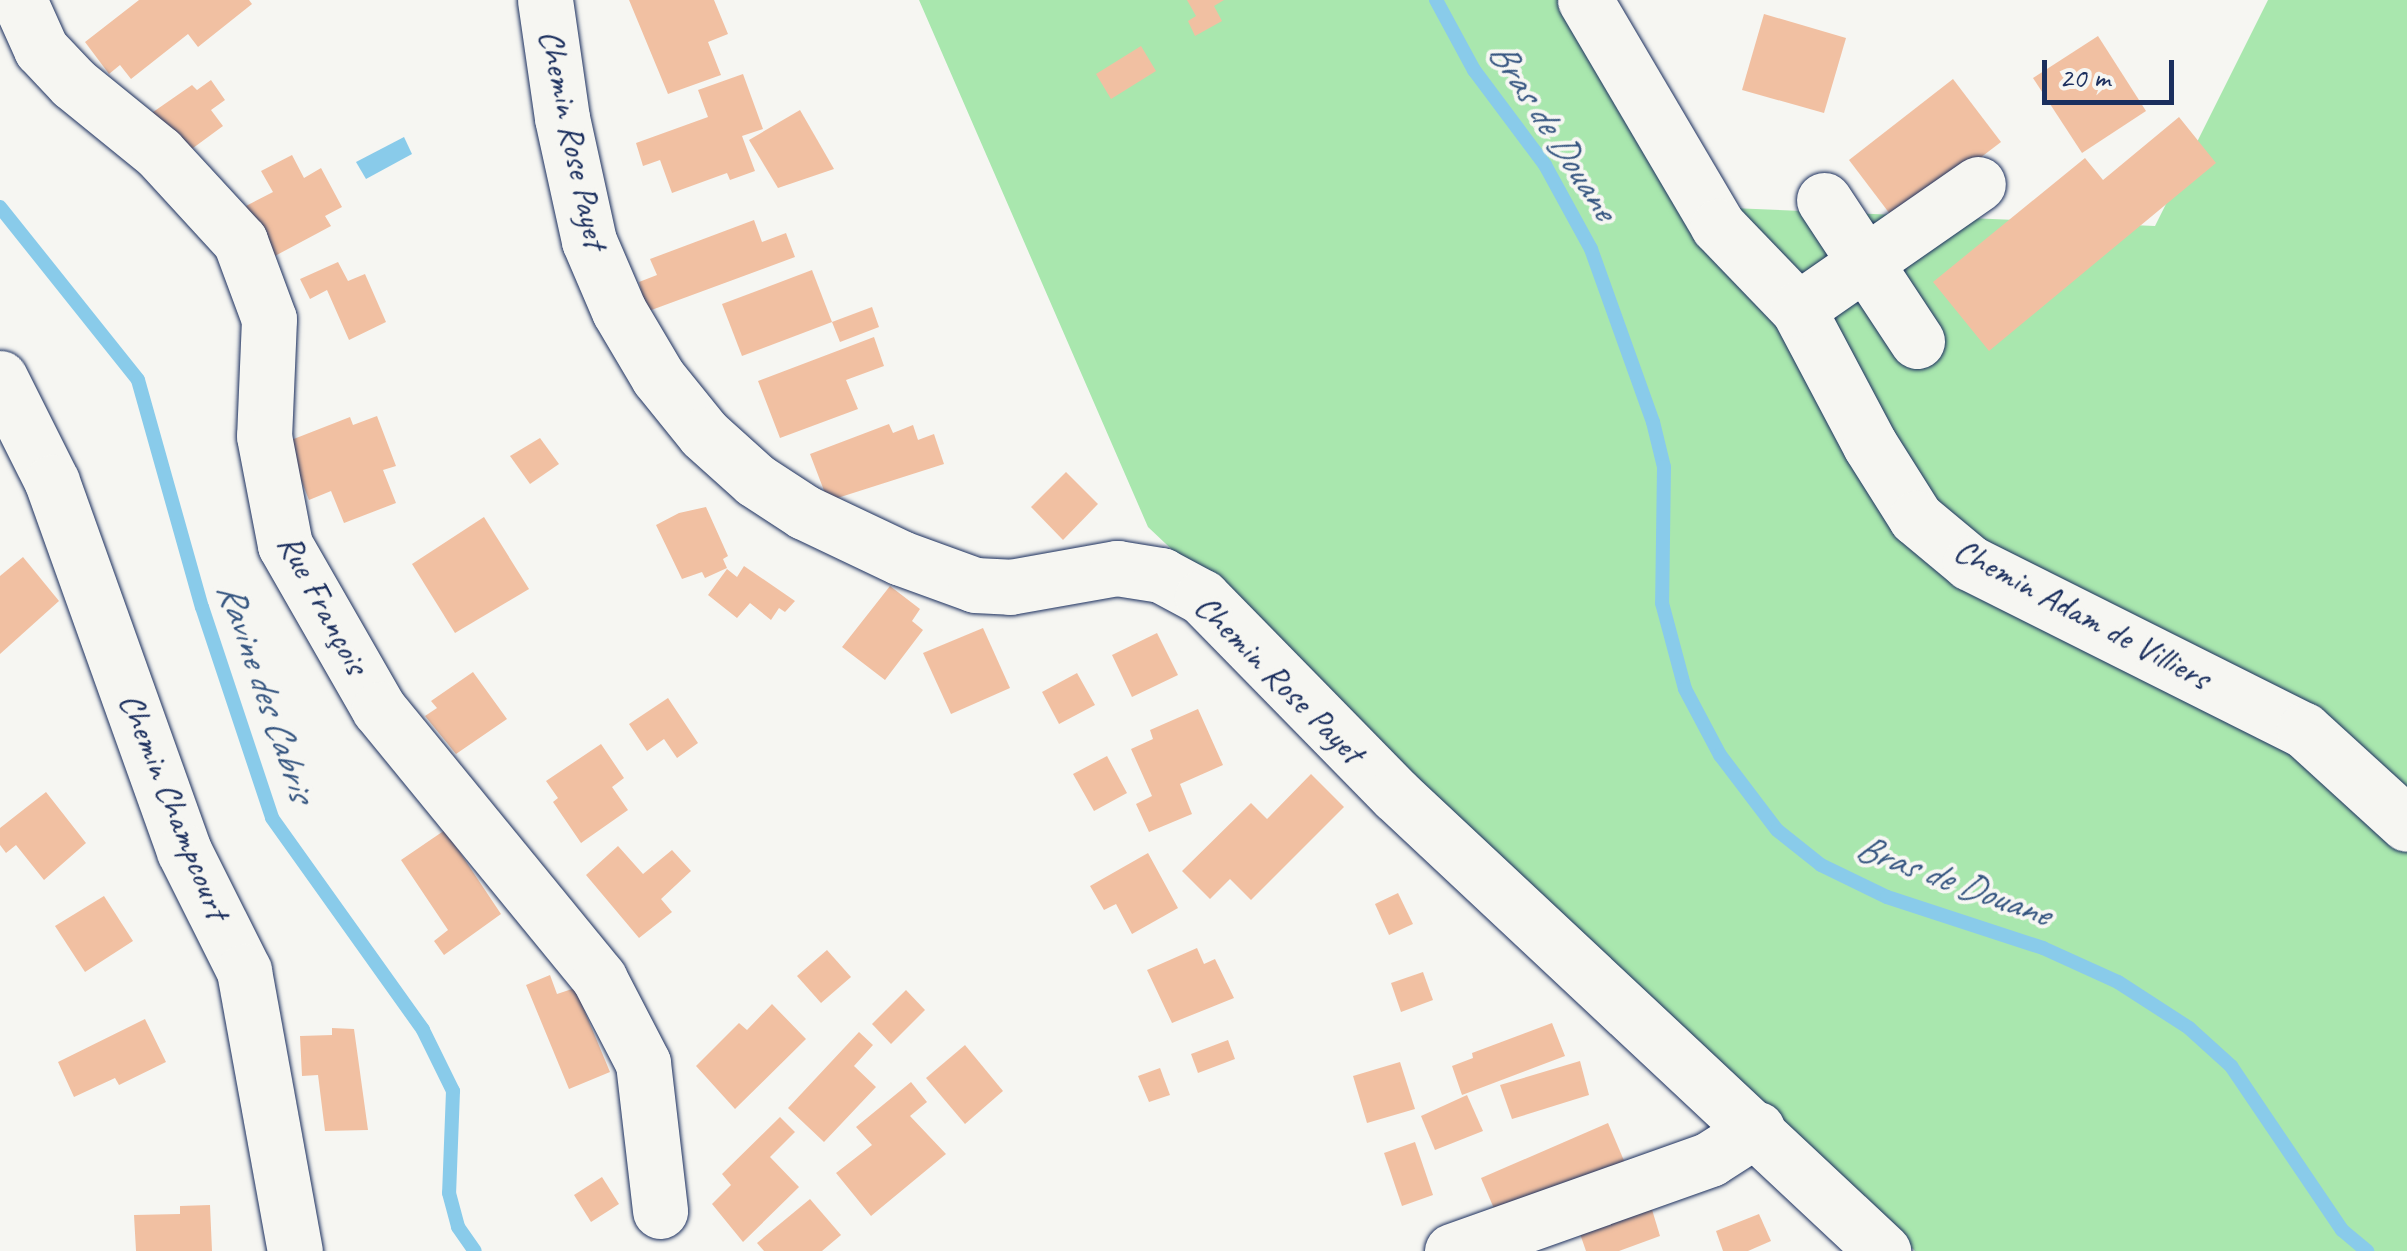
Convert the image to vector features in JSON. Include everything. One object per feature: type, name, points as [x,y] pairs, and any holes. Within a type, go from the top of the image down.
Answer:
[{"type":"street","name":"Rue François","points":[[19,0],[41,49],[72,83],[159,153],[240,241],[269,319],[264,436],[285,545],[379,709],[600,978],[643,1063],[660,1211]]},
{"type":"street","name":"Chemin Rose Payet","points":[[545,0],[562,118],[589,241],[619,310],[658,377],[717,445],[755,480],[804,512],[901,558],[975,584],[1010,587],[1116,568],[1161,575],[1202,597],[1395,794],[1883,1251]]},
{"type":"street","name":"Chemin Adam de Villiers","points":[[1586,0],[1718,226],[1798,309],[1870,445],[1916,518],[1970,563],[2304,730],[2407,824]]},
{"type":"street","points":[[1798,309],[1978,184]]},
{"type":"street","points":[[1824,200],[1917,341]]},
{"type":"street","name":"Chemin Champcourt","points":[[0,378],[52,482],[184,851],[244,970],[294,1251]]},
{"type":"street","points":[[1452,1251],[1710,1159],[1757,1129]]},
{"type":"green space","points":[[919,0],[1611,0],[1731,208],[2155,226],[2268,0],[2407,0],[2407,1251],[1915,1251],[1148,527]]},
{"type":"water","points":[[404,137],[412,154],[366,179],[356,162]]},
{"type":"building","points":[[139,0],[249,0],[252,4],[198,47],[188,34],[131,79],[120,65],[109,74],[85,42]]},
{"type":"building","points":[[629,0],[714,0],[728,34],[708,42],[721,75],[668,94]]},
{"type":"building","points":[[1187,0],[1224,0],[1214,6],[1222,21],[1195,36],[1188,21],[1196,16]]},
{"type":"building","points":[[1764,14],[1846,38],[1824,113],[1742,90]]},
{"type":"building","points":[[2098,36],[2146,111],[2082,153],[2033,78]]},
{"type":"building","points":[[1141,46],[1156,71],[1111,99],[1096,74]]},
{"type":"building","points":[[743,74],[763,129],[742,136],[755,171],[730,180],[727,173],[672,193],[660,160],[643,166],[636,143],[708,117],[698,90]]},
{"type":"building","points":[[1953,79],[2001,142],[1896,222],[1849,160]]},
{"type":"building","points":[[211,80],[225,100],[211,110],[223,126],[174,162],[143,119],[192,85],[197,90]]},
{"type":"building","points":[[800,110],[834,169],[778,188],[749,140]]},
{"type":"building","points":[[2179,117],[2216,163],[1989,351],[1933,282],[2085,158],[2103,180]]},
{"type":"building","points":[[292,155],[304,178],[321,168],[342,207],[325,216],[331,226],[273,257],[246,206],[273,192],[261,171]]},
{"type":"building","points":[[754,220],[762,242],[786,233],[795,257],[646,312],[639,282],[657,275],[650,259]]},
{"type":"building","points":[[338,262],[348,281],[365,274],[386,322],[349,340],[327,290],[310,299],[300,279]]},
{"type":"building","points":[[812,270],[832,322],[742,356],[722,304]]},
{"type":"building","points":[[872,307],[879,327],[840,342],[832,322]]},
{"type":"building","points":[[874,337],[884,366],[846,380],[858,409],[780,438],[758,381]]},
{"type":"building","points":[[377,416],[396,466],[383,470],[396,503],[344,523],[331,491],[309,500],[286,442],[350,417],[353,425]]},
{"type":"building","points":[[889,424],[893,433],[913,425],[918,440],[934,434],[944,464],[828,501],[810,454]]},
{"type":"building","points":[[540,438],[559,464],[530,484],[510,456]]},
{"type":"building","points":[[1066,472],[1098,504],[1063,540],[1031,507]]},
{"type":"building","points":[[706,507],[728,556],[723,559],[727,568],[705,578],[702,572],[682,579],[656,525],[679,513]]},
{"type":"building","points":[[484,517],[529,589],[455,633],[412,564]]},
{"type":"building","points":[[23,557],[59,601],[0,654],[0,576]]},
{"type":"building","points":[[744,566],[795,601],[785,612],[779,608],[771,620],[750,603],[737,618],[708,595],[727,569],[737,577]]},
{"type":"building","points":[[890,586],[920,609],[912,621],[923,630],[885,680],[842,647]]},
{"type":"building","points":[[983,628],[1010,688],[951,714],[923,653]]},
{"type":"building","points":[[1157,633],[1178,675],[1132,697],[1112,655]]},
{"type":"building","points":[[473,672],[507,719],[456,754],[425,716],[437,708],[431,701]]},
{"type":"building","points":[[1077,673],[1095,705],[1059,724],[1042,692]]},
{"type":"building","points":[[668,698],[698,743],[677,758],[664,739],[647,751],[629,724]]},
{"type":"building","points":[[1198,709],[1223,765],[1180,784],[1192,814],[1149,832],[1136,804],[1152,796],[1131,749],[1153,739],[1150,730]]},
{"type":"building","points":[[601,744],[624,778],[612,787],[628,810],[581,843],[553,802],[558,798],[546,781]]},
{"type":"building","points":[[1107,756],[1127,793],[1094,811],[1073,774]]},
{"type":"building","points":[[1311,774],[1344,807],[1251,900],[1230,879],[1210,899],[1182,871],[1251,803],[1267,819]]},
{"type":"building","points":[[46,792],[86,843],[44,880],[16,845],[6,853],[0,845],[0,828]]},
{"type":"building","points":[[445,830],[501,914],[444,955],[434,941],[448,930],[401,860]]},
{"type":"building","points":[[618,846],[643,874],[672,850],[691,871],[661,899],[672,912],[639,938],[586,875]]},
{"type":"building","points":[[1148,853],[1178,908],[1132,934],[1116,904],[1104,910],[1090,886]]},
{"type":"building","points":[[1398,893],[1413,924],[1389,935],[1375,904]]},
{"type":"building","points":[[104,896],[133,941],[85,972],[55,926]]},
{"type":"building","points":[[1197,948],[1204,964],[1215,959],[1234,998],[1172,1023],[1147,970]]},
{"type":"building","points":[[827,950],[851,977],[821,1003],[797,976]]},
{"type":"building","points":[[1423,972],[1433,1000],[1401,1012],[1391,983]]},
{"type":"building","points":[[550,975],[557,994],[575,988],[610,1072],[569,1089],[526,985]]},
{"type":"building","points":[[906,990],[925,1010],[891,1044],[872,1024]]},
{"type":"building","points":[[772,1004],[806,1039],[735,1109],[696,1066],[739,1023],[747,1030]]},
{"type":"building","points":[[145,1019],[166,1062],[119,1085],[115,1078],[74,1097],[58,1062]]},
{"type":"building","points":[[1552,1023],[1565,1056],[1462,1095],[1452,1066],[1473,1058],[1472,1053]]},
{"type":"building","points":[[332,1028],[354,1029],[368,1130],[325,1131],[318,1075],[302,1076],[300,1036],[332,1035]]},
{"type":"building","points":[[859,1032],[873,1045],[854,1066],[876,1087],[824,1142],[788,1108]]},
{"type":"building","points":[[1228,1040],[1235,1059],[1198,1073],[1191,1054]]},
{"type":"building","points":[[965,1045],[1003,1091],[965,1124],[926,1078]]},
{"type":"building","points":[[1580,1061],[1589,1095],[1512,1119],[1500,1085]]},
{"type":"building","points":[[1400,1062],[1415,1109],[1367,1123],[1353,1076]]},
{"type":"building","points":[[1160,1068],[1170,1095],[1149,1102],[1138,1076]]},
{"type":"building","points":[[911,1082],[927,1102],[910,1116],[946,1154],[871,1216],[836,1173],[872,1145],[856,1127]]},
{"type":"building","points":[[1467,1095],[1483,1131],[1435,1150],[1421,1116]]},
{"type":"building","points":[[780,1117],[795,1132],[770,1157],[799,1187],[743,1242],[712,1204],[731,1185],[722,1174]]},
{"type":"building","points":[[1608,1123],[1625,1163],[1498,1218],[1481,1178]]},
{"type":"building","points":[[1415,1142],[1433,1195],[1402,1206],[1384,1153]]},
{"type":"building","points":[[602,1177],[619,1204],[591,1222],[574,1195]]},
{"type":"building","points":[[810,1199],[841,1235],[822,1251],[764,1251],[757,1243]]},
{"type":"building","points":[[1650,1203],[1660,1236],[1619,1251],[1586,1251],[1578,1228]]},
{"type":"building","points":[[210,1205],[212,1251],[136,1251],[134,1215],[180,1214],[180,1206]]},
{"type":"building","points":[[1759,1214],[1771,1241],[1748,1251],[1723,1251],[1716,1231]]},
{"type":"waterway","name":"Bras de Douane","points":[[1436,0],[1474,70],[1545,165],[1591,249],[1653,422],[1664,467],[1662,603],[1685,689],[1720,755],[1777,830],[1821,865],[1887,897],[2043,948],[2118,982],[2189,1028],[2231,1066],[2342,1230],[2367,1251]]},
{"type":"waterway","name":"Ravine des Cabris","points":[[0,207],[138,380],[202,607],[272,818],[423,1030],[453,1091],[449,1193],[458,1227],[475,1251]]}]
